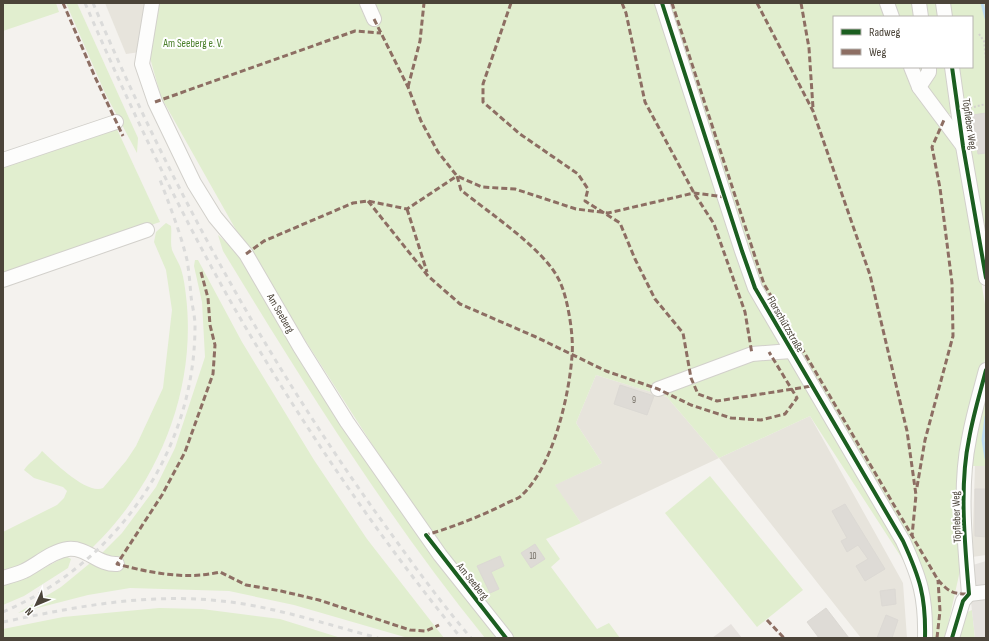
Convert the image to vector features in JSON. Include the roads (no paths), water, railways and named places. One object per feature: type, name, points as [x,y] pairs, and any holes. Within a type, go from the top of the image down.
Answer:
[{"type":"street","name":"Am Seeberg","points":[[152,3],[142,64],[155,102],[194,183],[223,228],[246,254],[300,347],[347,422],[426,535],[506,638]]},
{"type":"street","points":[[367,3],[374,19]]},
{"type":"street","name":"Florschützstraße","points":[[662,3],[755,288],[903,541],[916,570],[924,595],[925,638]]},
{"type":"street","points":[[887,3],[892,16]]},
{"type":"street","points":[[919,3],[921,16]]},
{"type":"street","points":[[944,3],[945,16]]},
{"type":"street","name":"Töpfleber Weg","points":[[911,68],[920,87],[963,146]]},
{"type":"street","points":[[920,87],[930,72],[929,68]]},
{"type":"street","name":"Töpfleber Weg","points":[[952,68],[963,146],[986,278]]},
{"type":"street","points":[[3,160],[116,122]]},
{"type":"street","points":[[3,280],[147,230]]},
{"type":"street","name":"Florschützstraße","points":[[658,390],[752,354],[791,351]]},
{"type":"street","name":"Töpfleber Weg","points":[[969,594],[966,566],[964,483],[968,439],[986,370]]},
{"type":"street","points":[[3,578],[23,571],[50,556],[68,549],[80,550],[107,564],[117,564]]},
{"type":"street","points":[[952,638],[963,601],[969,594],[986,592]]},
{"type":"waterway","points":[[982,3],[986,18]]},
{"type":"waterway","points":[[986,417],[983,440],[986,458]]},
{"type":"railway","points":[[85,3],[136,117],[173,193],[232,304],[284,390],[340,476],[399,558],[461,638]]},
{"type":"railway","points":[[93,3],[153,136],[220,264],[256,327],[333,450],[374,510],[433,591],[471,638]]},
{"type":"railway","points":[[3,612],[44,591],[81,564],[114,533],[142,498],[164,459],[181,417],[191,372],[195,318],[187,260],[178,228],[159,177]]},
{"type":"railway","points":[[3,622],[66,610],[128,601],[190,599],[222,601],[270,609],[378,638]]},
{"type":"park label","name":"Am Seeberg e. V.","points":[[193,43]]}]
